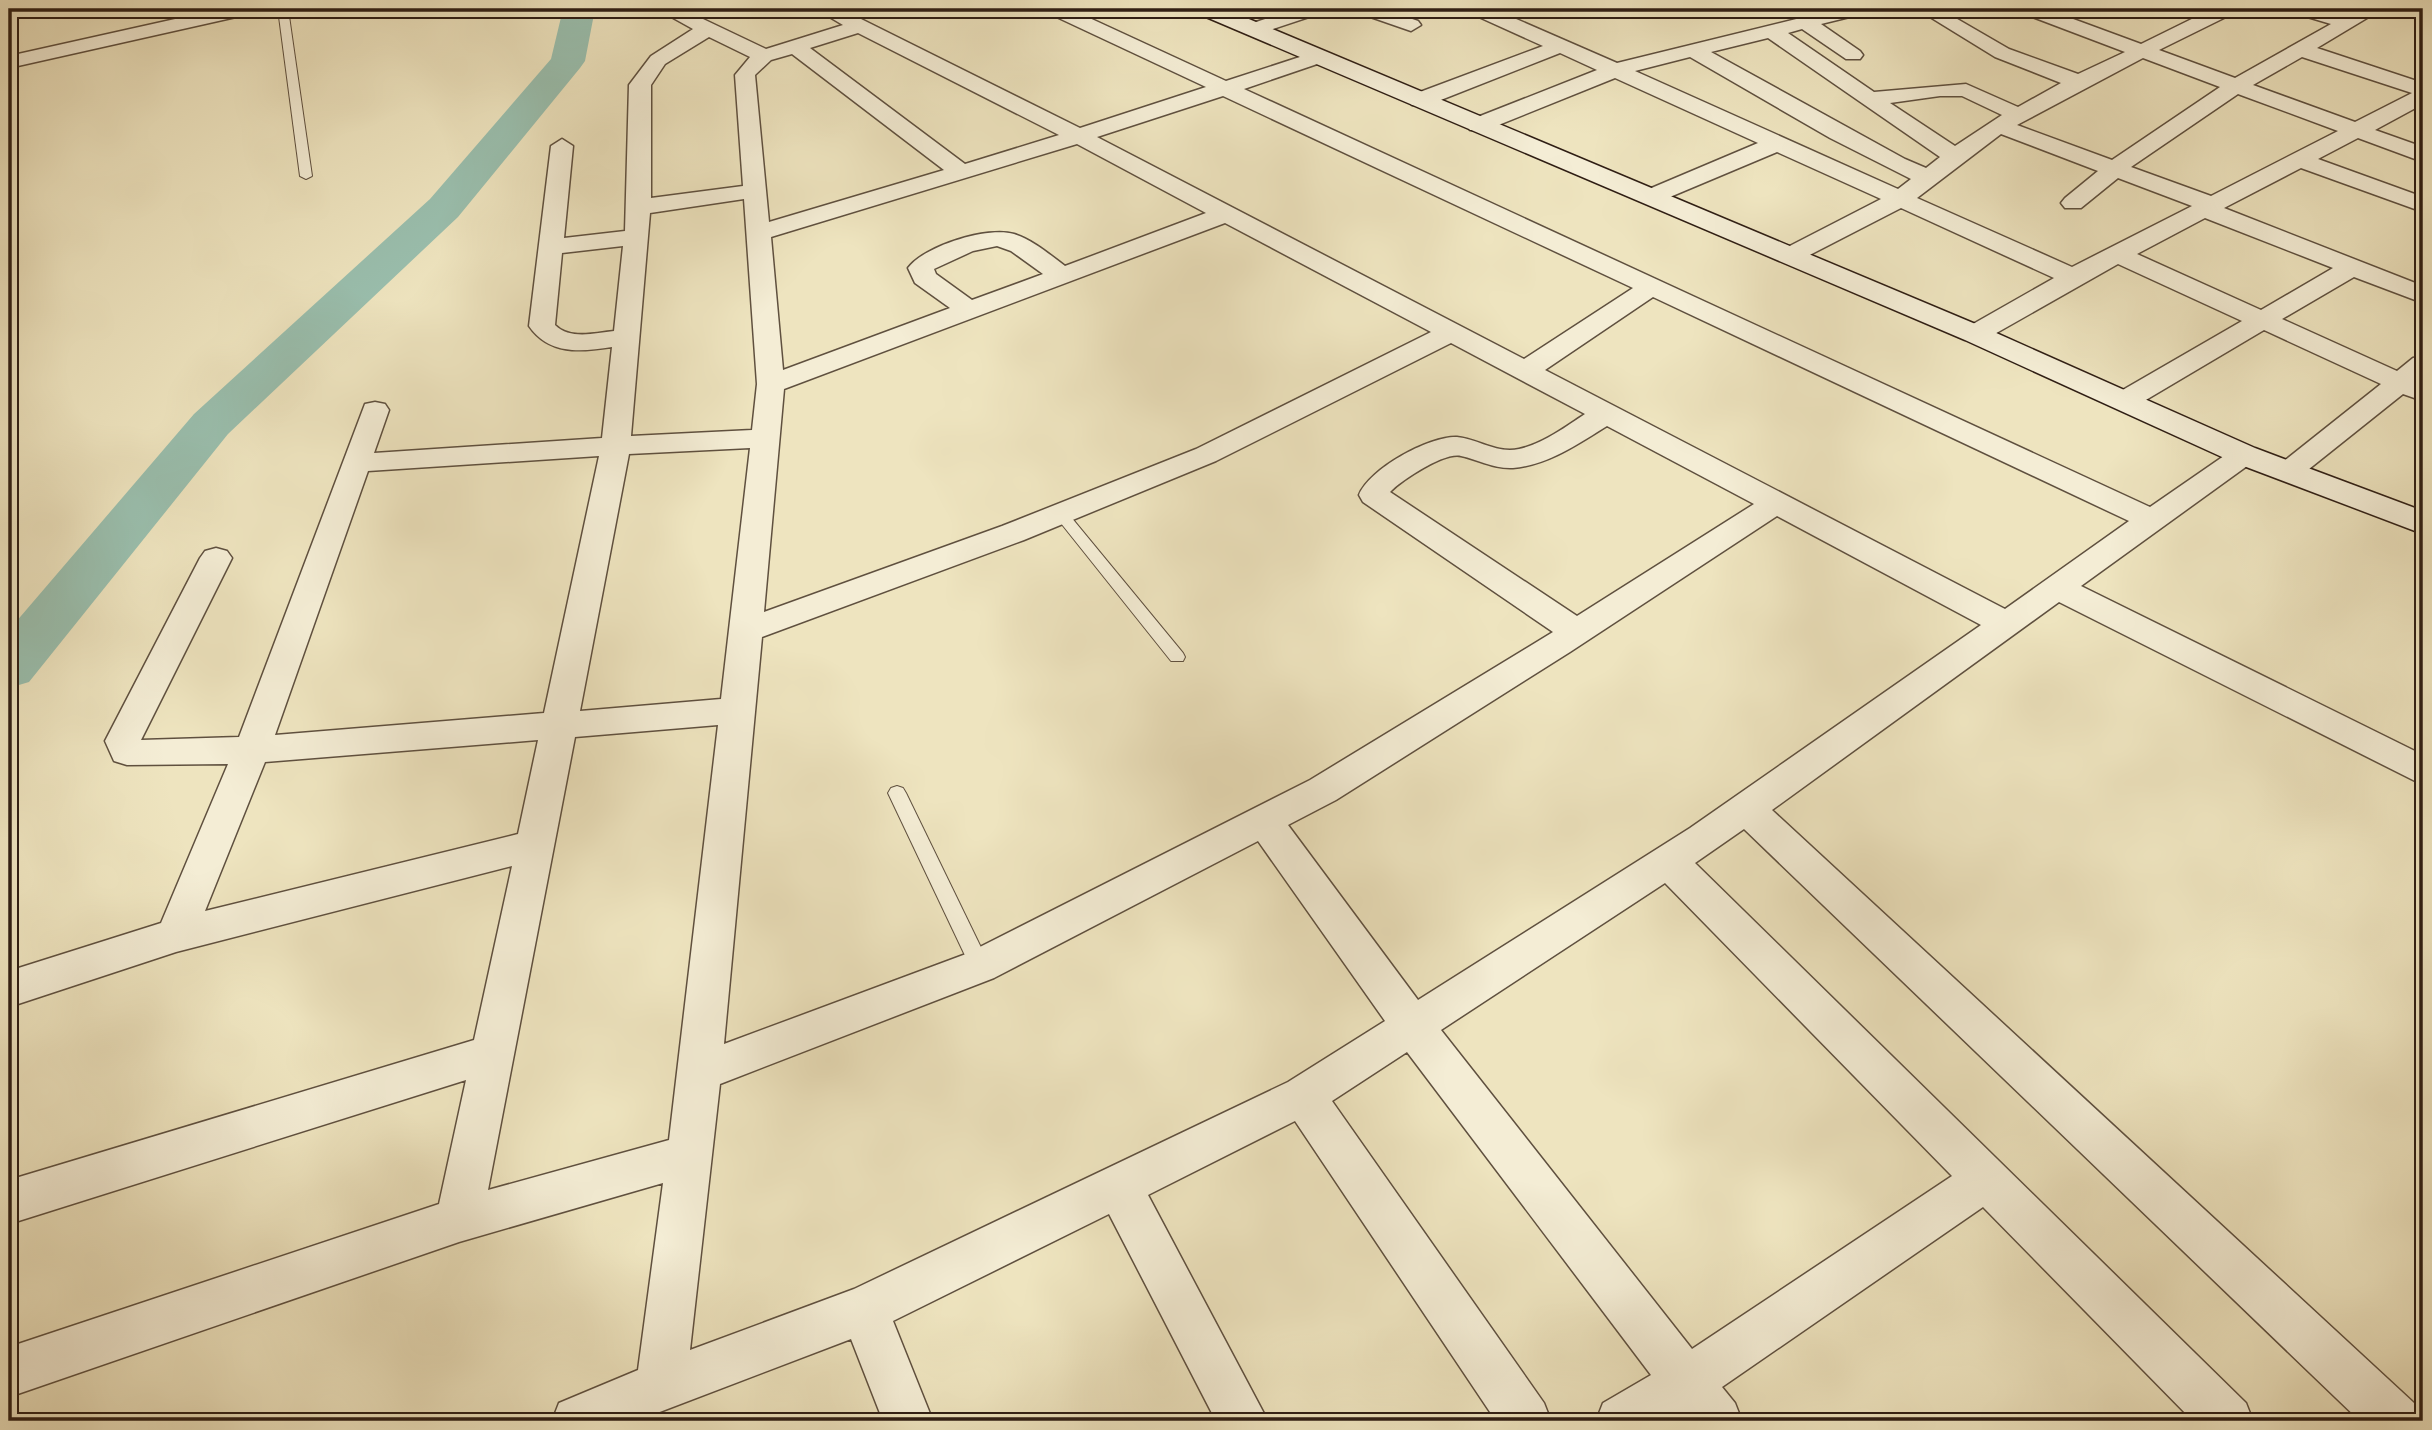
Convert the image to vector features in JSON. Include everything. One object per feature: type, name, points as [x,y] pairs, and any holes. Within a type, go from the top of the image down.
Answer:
[{"type":"main road","points":[[1207,9],[1975,334],[2244,454],[2423,523]]},
{"type":"street","points":[[9,54],[208,9]]},
{"type":"street","points":[[9,62],[245,9]]},
{"type":"street","points":[[667,9],[706,30],[779,51],[961,172]]},
{"type":"street","points":[[826,9],[857,27],[1078,136],[2005,623]]},
{"type":"street","points":[[1055,9],[2152,520]]},
{"type":"street","points":[[1254,29],[1314,9]]},
{"type":"street","points":[[1366,9],[1410,25]]},
{"type":"street","points":[[1477,9],[2073,277]]},
{"type":"street","points":[[1478,125],[1615,71],[1859,9]]},
{"type":"street","points":[[1927,9],[2002,53],[2078,82]]},
{"type":"street","points":[[2029,9],[2423,155]]},
{"type":"street","points":[[1789,256],[1900,199],[2009,120],[2078,82],[2227,9]]},
{"type":"street","points":[[2301,9],[2348,23]]},
{"type":"street","points":[[2073,203],[2115,169],[2236,86],[2372,9]]},
{"type":"street","points":[[1805,22],[1853,55]]},
{"type":"street","points":[[662,1385],[700,1072],[735,712],[771,384],[745,75],[751,66],[779,51],[857,27]]},
{"type":"street","points":[[459,1220],[616,445],[637,222],[640,85],[658,60],[706,30]]},
{"type":"street","points":[[1772,31],[1955,157]]},
{"type":"street","points":[[1420,100],[1560,46]]},
{"type":"street","points":[[2302,50],[2422,97]]},
{"type":"street","points":[[1693,51],[1758,85],[1862,148],[1928,178]]},
{"type":"street","points":[[758,233],[1078,136],[1319,57]]},
{"type":"street","points":[[1868,99],[1958,89],[1979,94],[2009,120],[2115,169],[2423,295]]},
{"type":"street","points":[[1975,334],[2073,277],[2422,97]]},
{"type":"street","points":[[1650,197],[1778,143]]},
{"type":"street","points":[[562,146],[542,326],[545,333],[564,342],[626,337]]},
{"type":"street","points":[[2299,160],[2423,205]]},
{"type":"street","points":[[551,247],[754,191]]},
{"type":"street","points":[[771,384],[1226,214]]},
{"type":"street","points":[[969,310],[924,278],[921,268],[984,240],[998,239],[1010,241],[1062,275]]},
{"type":"street","points":[[2117,254],[2411,388]]},
{"type":"street","points":[[2124,401],[2353,267]]},
{"type":"street","points":[[1525,371],[1651,287]]},
{"type":"street","points":[[744,631],[1062,514],[1206,455],[1452,332]]},
{"type":"street","points":[[2289,471],[2411,388],[2423,364]]},
{"type":"street","points":[[176,935],[253,750],[375,410]]},
{"type":"street","points":[[1577,632],[1374,495],[1379,484],[1433,450],[1454,446],[1483,456],[1507,460],[1522,458],[1536,454],[1606,414]]},
{"type":"street","points":[[356,463],[616,445],[765,438]]},
{"type":"street","points":[[577,1421],[662,1385],[864,1310],[1303,1096],[1746,808],[2244,454]]},
{"type":"street","points":[[700,1072],[981,966],[1322,790],[1577,632],[1776,503]]},
{"type":"street","points":[[216,558],[123,741],[127,752],[138,754],[253,750],[735,712]]},
{"type":"street","points":[[2056,587],[2423,771]]},
{"type":"street","points":[[1746,808],[2396,1421]]},
{"type":"street","points":[[1264,820],[1412,1025],[1717,1421]]},
{"type":"street","points":[[9,989],[176,935],[535,845]]},
{"type":"street","points":[[1668,861],[2228,1421]]},
{"type":"street","points":[[9,1202],[493,1053]]},
{"type":"street","points":[[1303,1096],[1526,1421]]},
{"type":"street","points":[[9,1373],[459,1220],[690,1155]]},
{"type":"street","points":[[1622,1421],[1687,1382],[1986,1179]]},
{"type":"street","points":[[1119,1186],[1243,1421]]},
{"type":"street","points":[[864,1310],[908,1421]]},
{"type":"lane","points":[[282,9],[306,176]]},
{"type":"lane","points":[[1062,514],[1177,657]]},
{"type":"lane","points":[[897,793],[981,966]]},
{"type":"waterway","points":[[9,668],[211,424],[444,208],[568,61],[579,9]]}]
